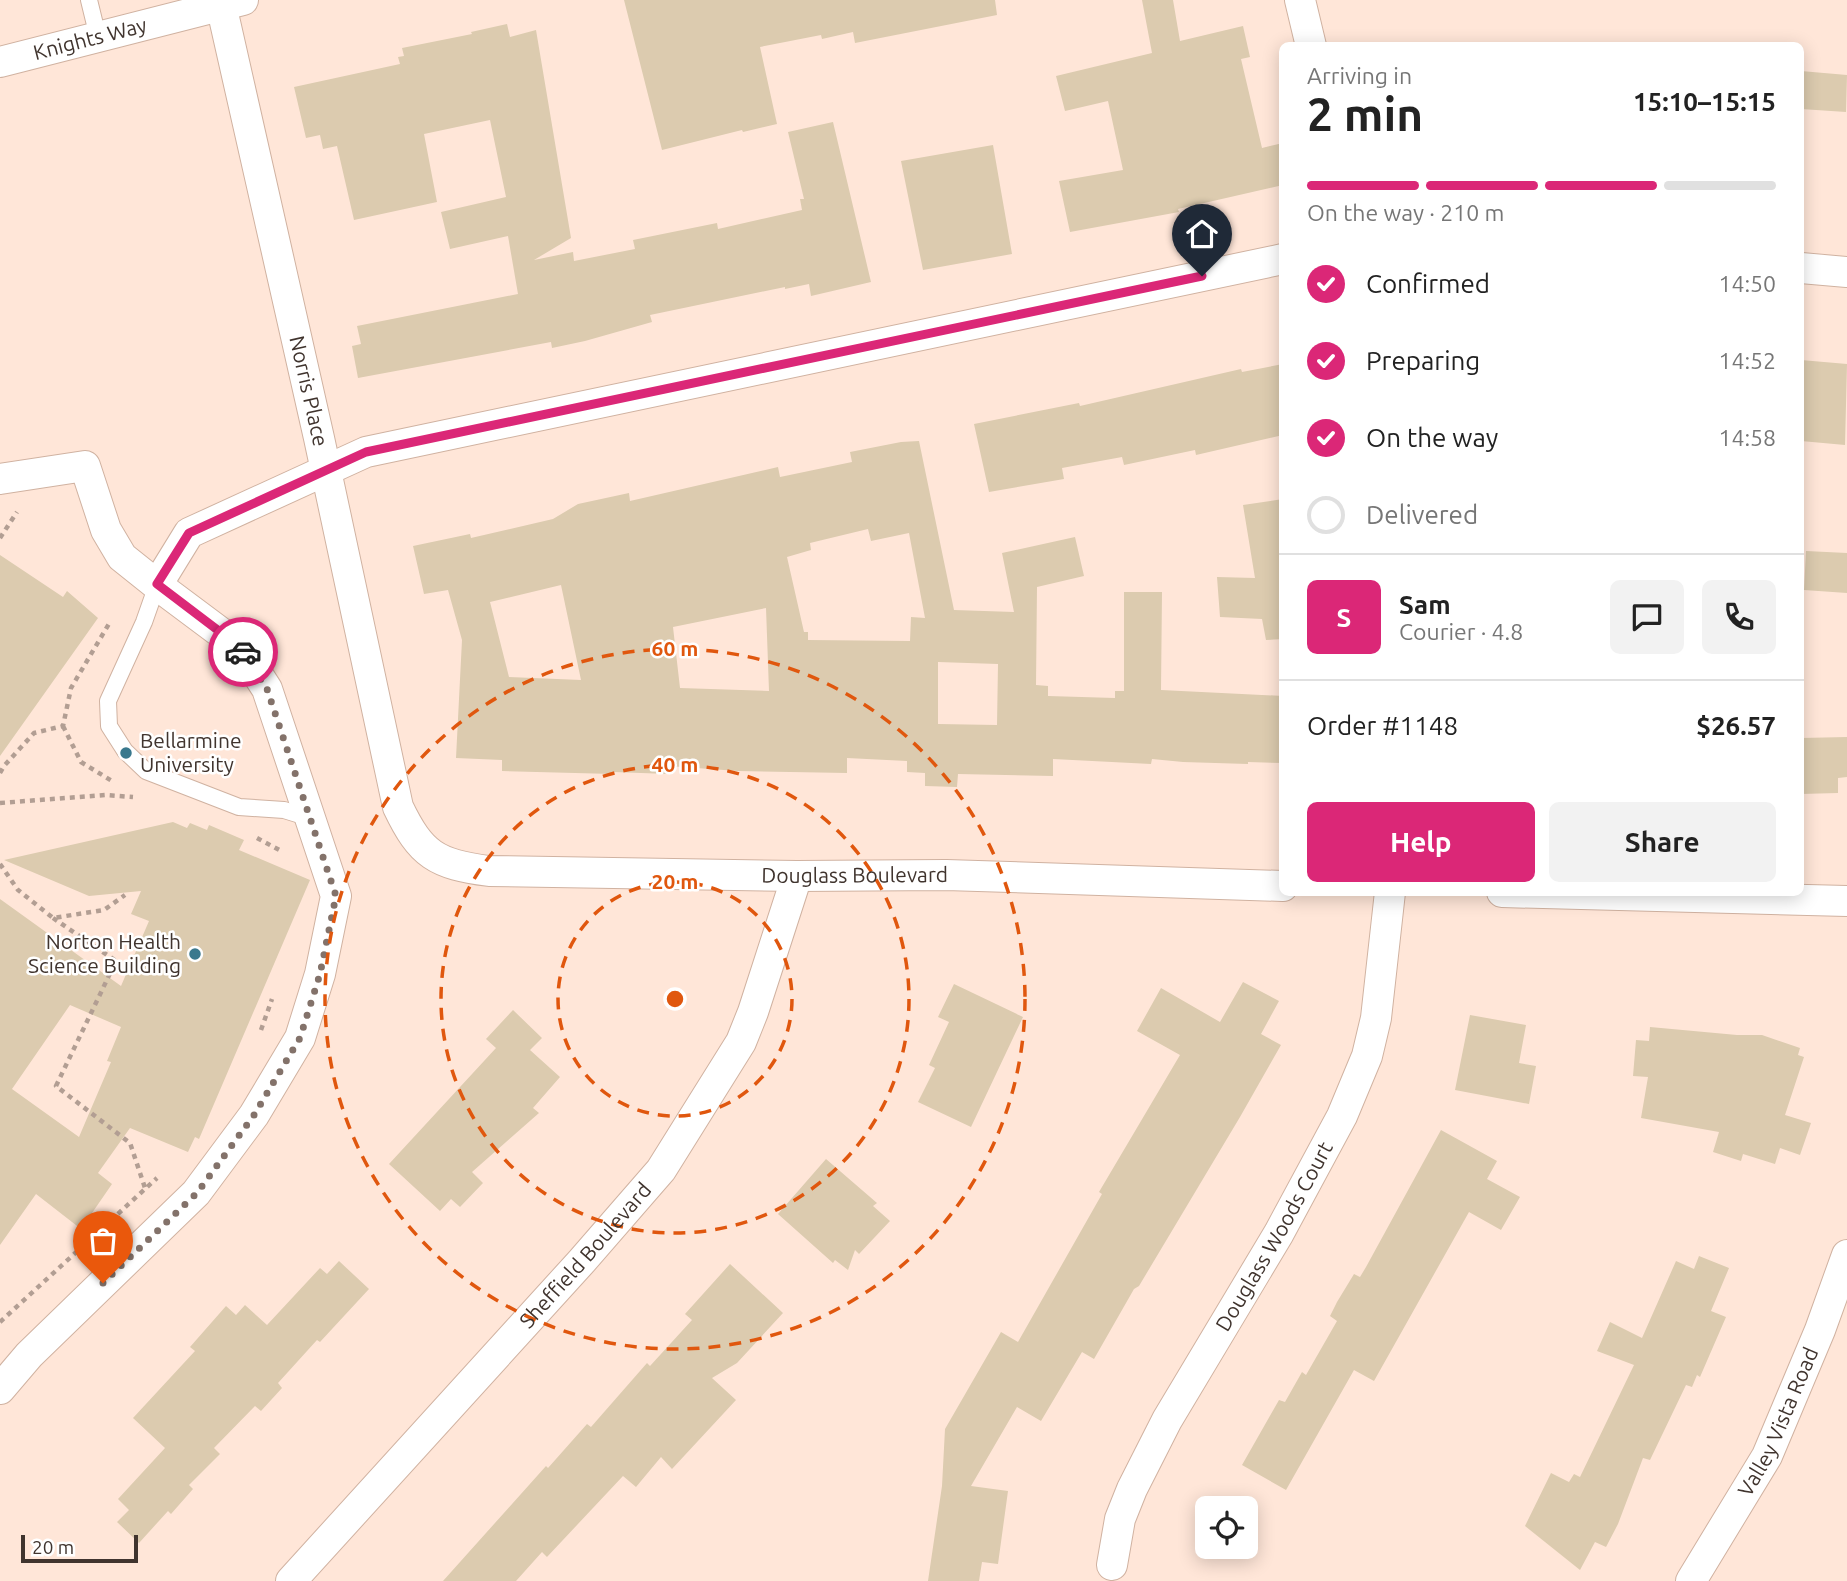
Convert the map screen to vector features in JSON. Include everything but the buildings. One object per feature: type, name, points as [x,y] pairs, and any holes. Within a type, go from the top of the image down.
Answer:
[{"type":"street","points":[[1300,0],[1310,42]]},
{"type":"street","name":"Knights Way","points":[[0,62],[228,2]]},
{"type":"street","name":"Norris Place","points":[[228,2],[398,807],[411,834],[431,854]]},
{"type":"street","points":[[157,584],[189,533],[366,452],[1279,260]]},
{"type":"street","points":[[1804,268],[1847,272]]},
{"type":"street","points":[[0,480],[85,466],[106,530],[122,557],[240,647],[267,689],[336,896],[320,974],[300,1038],[254,1115],[197,1193],[29,1355],[0,1389]]},
{"type":"street","name":"Douglass Boulevard","points":[[431,854],[456,867],[489,871],[797,876],[946,875],[1279,886]]},
{"type":"street","name":"Sheffield Boulevard","points":[[291,1581],[661,1170],[741,1042],[797,876]]},
{"type":"street","name":"Douglass Woods Court","points":[[1112,1565],[1120,1519],[1132,1489],[1167,1420],[1279,1233],[1342,1115],[1367,1056],[1376,1018],[1390,896]]},
{"type":"street","points":[[1655,896],[1847,901]]},
{"type":"street","name":"Valley Vista Road","points":[[1691,1581],[1767,1456],[1820,1330],[1847,1255]]},
{"type":"lane","points":[[89,0],[98,37]]},
{"type":"lane","points":[[157,584],[144,622],[108,701],[109,726],[125,751],[146,771],[239,807],[285,810],[312,818]]},
{"type":"path","points":[[0,538],[20,506]]},
{"type":"path","points":[[114,616],[71,688],[63,726],[82,762],[117,783]]},
{"type":"path","points":[[0,773],[34,733],[63,726]]},
{"type":"path","points":[[0,803],[106,795],[140,797],[128,790]]},
{"type":"path","points":[[248,834],[291,857]]},
{"type":"path","points":[[0,864],[18,890],[53,918],[116,961],[56,1086],[130,1143],[145,1188]]},
{"type":"path","points":[[53,918],[104,910],[125,895]]},
{"type":"path","points":[[256,1041],[276,989]]},
{"type":"path","points":[[0,1322],[162,1174]]},
{"type":"way so far","points":[[103,1283],[197,1193],[254,1115],[300,1038],[320,974],[336,896],[267,689],[243,652]]},
{"type":"place","name":"Bellarmine University","points":[[126,753]]},
{"type":"place","name":"Norton Health Science Building","points":[[195,954]]},
{"type":"route","points":[[243,652],[157,584],[189,533],[366,452],[1202,276]]}]
